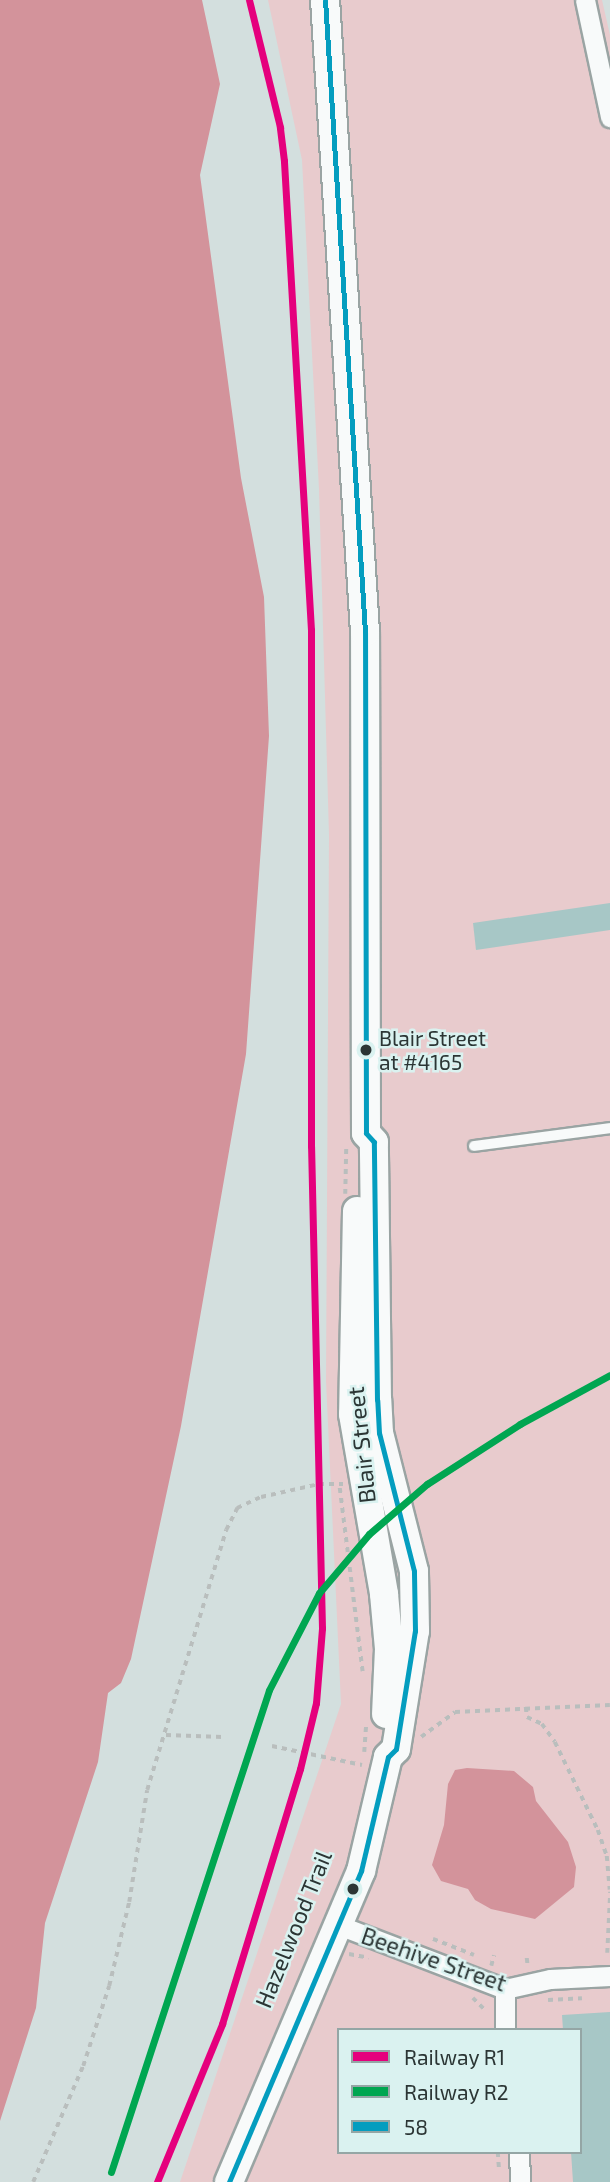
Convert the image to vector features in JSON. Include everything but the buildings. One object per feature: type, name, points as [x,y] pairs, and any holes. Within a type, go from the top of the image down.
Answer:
[{"type":"street","name":"Blair Street","points":[[229,2182],[341,1926],[361,1871],[374,1767],[383,1747],[389,1649],[347,1479],[353,1414],[365,632],[325,0]]},
{"type":"street","points":[[585,0],[610,117]]},
{"type":"street","name":"Blair Street","points":[[356,1137],[374,1142],[379,1433],[416,1597],[407,1689],[396,1749],[374,1767]]},
{"type":"street","name":"Beehive Street","points":[[341,1926],[505,1989],[550,1979],[610,1976]]},
{"type":"street","points":[[505,1989],[505,2028]]},
{"type":"street","points":[[519,2154],[520,2182]]},
{"type":"lane","points":[[474,1146],[610,1128]]},
{"type":"path","points":[[345,1196],[356,1137]]},
{"type":"path","points":[[33,2182],[83,2066],[109,1986],[129,1902],[147,1790],[195,1626],[237,1508],[291,1490],[347,1479],[364,1676]]},
{"type":"path","points":[[414,1742],[455,1712],[610,1705]]},
{"type":"path","points":[[526,1707],[527,1717],[542,1724],[555,1742],[598,1830],[607,1856],[610,1891],[607,1953]]},
{"type":"path","points":[[272,1746],[374,1767],[366,1714]]},
{"type":"path","points":[[165,1735],[223,1737]]},
{"type":"path","points":[[428,1939],[455,1945],[498,1965]]},
{"type":"path","points":[[520,1968],[536,1966]]},
{"type":"path","points":[[536,2001],[586,1998]]},
{"type":"shaded area","points":[[0,0],[202,0],[220,84],[200,175],[241,478],[264,597],[269,736],[246,1054],[181,1426],[131,1659],[121,1683],[108,1693],[98,1762],[45,1923],[36,2008],[0,2121]]},
{"type":"shaded area","points":[[268,0],[602,0],[610,35],[610,2182],[180,2182],[341,1704],[326,1381],[329,835],[319,489],[302,160]]},
{"type":"shaded area","points":[[467,1768],[514,1771],[533,1787],[536,1801],[568,1842],[576,1867],[574,1887],[535,1919],[491,1909],[475,1900],[468,1889],[441,1881],[432,1865],[444,1825],[448,1784],[455,1770]]},
{"type":"rail line","name":"R1","points":[[157,2182],[222,2024],[300,1769],[316,1703],[322,1628],[311,1146],[311,630],[284,161],[280,127],[249,0]]},
{"type":"rail line","name":"R2","points":[[111,2172],[269,1690],[319,1593],[369,1534],[427,1484],[520,1424],[610,1375]]},
{"type":"transit line","name":"58","points":[[229,2182],[361,1871],[388,1757],[396,1749],[415,1631],[414,1571],[379,1433],[377,1400],[374,1142],[366,1133],[365,632],[325,0]]},
{"type":"place","name":"Blair Street at #4165","points":[[366,1050]]}]
